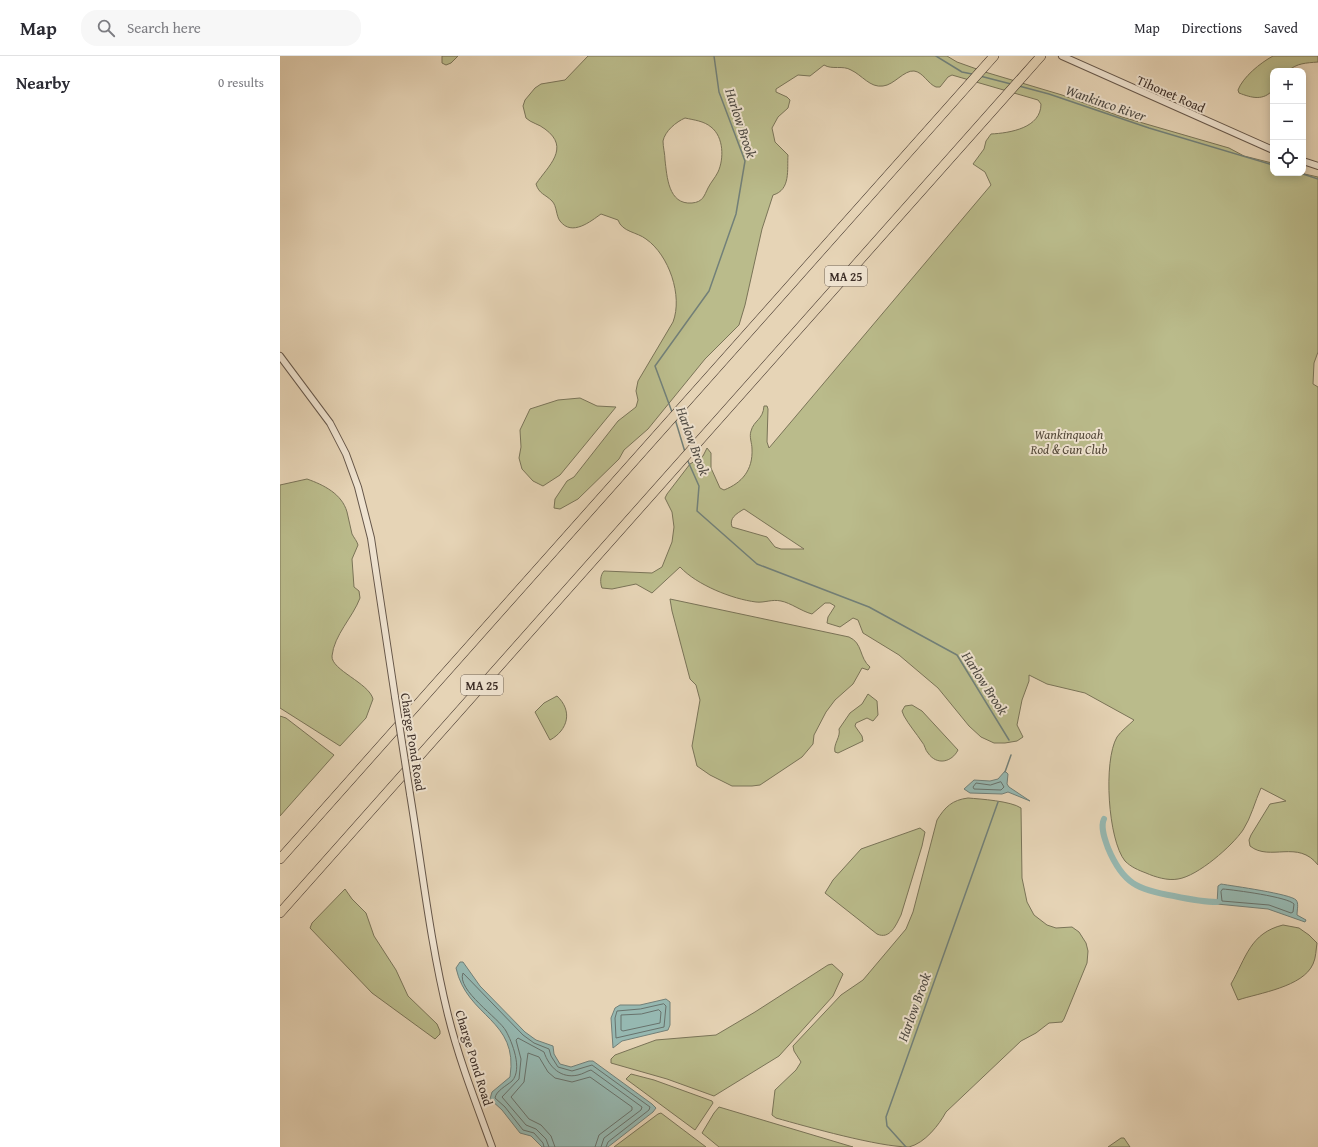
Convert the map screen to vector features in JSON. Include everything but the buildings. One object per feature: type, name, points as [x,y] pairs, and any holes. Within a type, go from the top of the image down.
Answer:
[{"type":"highway","name":"MA 25","points":[[280,913],[1041,56]]},
{"type":"highway","name":"MA 25","points":[[280,859],[993,57]]},
{"type":"street","name":"Tihonet Road","points":[[1062,56],[1270,149]]},
{"type":"street","points":[[1306,162],[1318,166]]},
{"type":"street","name":"Charge Pond Road","points":[[280,356],[330,423],[355,477],[370,534],[433,943],[445,1002],[460,1058],[492,1147]]},
{"type":"green space","points":[[442,56],[458,56],[451,63],[446,65],[442,63]]},
{"type":"green space","name":"Wankinquoah Rod & Gun Club","points":[[588,56],[947,56],[957,62],[985,72],[1062,95],[1122,117],[1229,148],[1244,156],[1270,162],[1270,176],[1306,176],[1306,174],[1318,177],[1318,352],[1314,363],[1313,384],[1318,387],[1318,865],[1310,857],[1302,853],[1266,852],[1250,846],[1249,840],[1251,835],[1270,804],[1286,801],[1261,788],[1248,820],[1238,837],[1223,852],[1195,872],[1178,879],[1166,879],[1157,877],[1130,865],[1125,861],[1119,851],[1115,836],[1111,819],[1109,781],[1110,764],[1117,737],[1134,720],[1085,693],[1047,684],[1029,675],[1029,681],[1022,700],[1017,725],[1023,737],[1017,741],[994,743],[981,737],[969,726],[938,688],[899,655],[863,633],[858,620],[853,618],[840,627],[827,623],[828,617],[835,606],[830,603],[825,603],[812,614],[789,603],[781,601],[774,600],[759,602],[736,598],[705,585],[687,574],[680,567],[652,593],[636,584],[612,589],[602,588],[601,579],[604,571],[652,573],[662,567],[672,542],[674,527],[672,512],[665,498],[690,464],[703,456],[707,448],[711,453],[711,468],[720,488],[724,490],[736,484],[745,475],[751,463],[752,457],[750,436],[752,427],[762,414],[764,406],[767,406],[768,409],[767,442],[769,448],[991,185],[985,172],[973,164],[984,149],[986,141],[991,134],[1023,128],[1030,124],[1036,119],[1040,112],[1041,104],[1038,100],[952,75],[948,77],[940,87],[936,87],[914,71],[906,73],[887,85],[878,86],[870,83],[855,72],[848,69],[824,65],[810,76],[798,75],[776,89],[776,92],[790,100],[788,108],[778,117],[772,128],[775,142],[788,155],[788,172],[783,189],[773,195],[762,229],[739,325],[705,359],[648,429],[624,450],[619,459],[578,499],[560,509],[554,508],[555,499],[567,481],[574,477],[618,421],[636,407],[638,400],[636,391],[638,381],[673,322],[676,312],[676,300],[672,277],[667,265],[654,246],[646,239],[623,227],[618,220],[601,214],[587,224],[576,228],[565,226],[559,219],[554,203],[537,187],[536,184],[551,164],[557,150],[553,136],[545,129],[526,118],[523,106],[525,100],[535,88],[541,84],[565,80]],"holes":[[[685,118],[702,122],[715,131],[721,142],[722,155],[720,167],[703,198],[692,203],[684,202],[678,199],[670,188],[663,141],[668,130]],[[744,509],[804,549],[781,549],[775,547],[767,537],[732,527],[731,521]]]},
{"type":"green space","points":[[1273,56],[1318,56],[1318,62],[1306,63],[1291,68],[1270,68],[1270,92],[1265,96],[1257,98],[1239,93],[1238,90],[1240,85],[1248,75],[1263,62]]},
{"type":"green space","points":[[580,398],[597,406],[616,407],[560,475],[543,486],[533,481],[522,469],[519,458],[521,447],[520,430],[530,409],[558,400]]},
{"type":"green space","points":[[307,479],[326,487],[341,500],[347,512],[352,534],[358,545],[352,559],[354,587],[359,591],[360,598],[336,641],[332,656],[333,661],[337,666],[365,688],[373,699],[366,718],[340,746],[280,708],[280,485]]},
{"type":"green space","points":[[670,599],[849,637],[857,643],[864,659],[870,667],[868,670],[862,668],[853,684],[835,700],[826,712],[814,735],[813,744],[802,757],[760,785],[732,786],[710,775],[697,766],[692,746],[700,700],[696,685],[690,679]]},
{"type":"green space","points":[[868,694],[877,701],[878,715],[873,721],[867,718],[856,723],[855,726],[862,736],[863,741],[838,753],[835,752],[839,729],[850,713],[862,704]]},
{"type":"green space","points":[[557,696],[562,702],[567,714],[561,731],[550,740],[535,712],[544,703]]},
{"type":"green space","points":[[912,705],[922,711],[958,750],[948,760],[940,761],[932,757],[927,752],[923,743],[908,723],[902,711],[905,706]]},
{"type":"green space","points":[[280,716],[286,718],[334,755],[280,816]]},
{"type":"green space","points":[[968,798],[1003,802],[1021,808],[1022,878],[1027,902],[1034,915],[1047,925],[1056,928],[1072,927],[1079,932],[1086,943],[1088,951],[1087,963],[1064,1019],[1062,1022],[1049,1023],[1036,1033],[1021,1041],[946,1112],[940,1122],[926,1138],[915,1145],[909,1147],[880,1144],[776,1118],[772,1115],[775,1090],[796,1070],[801,1062],[794,1051],[793,1046],[841,995],[863,980],[906,929],[913,912],[937,820],[943,811],[953,802]]},
{"type":"green space","points":[[920,828],[925,832],[922,846],[901,915],[895,927],[889,933],[886,935],[877,934],[825,893],[833,880],[861,849]]},
{"type":"green space","points":[[345,889],[352,899],[366,913],[374,936],[396,970],[408,996],[437,1024],[440,1034],[435,1039],[372,993],[310,928],[312,923]]},
{"type":"green space","points":[[1283,925],[1299,928],[1317,943],[1313,964],[1308,972],[1290,984],[1238,1000],[1231,984],[1245,956],[1256,940],[1263,934]]},
{"type":"green space","points":[[832,964],[843,974],[833,996],[779,1056],[714,1096],[667,1079],[611,1063],[611,1059],[615,1055],[656,1040],[716,1035],[828,965]]},
{"type":"green space","points":[[631,1074],[654,1080],[712,1101],[713,1103],[695,1130],[626,1079]]},
{"type":"green space","points":[[719,1107],[853,1147],[719,1147],[702,1133]]},
{"type":"green space","points":[[661,1113],[706,1147],[614,1147],[658,1114]]},
{"type":"green space","points":[[1121,1138],[1124,1138],[1130,1147],[1108,1147]]},
{"type":"water","points":[[1005,771],[1008,774],[1007,784],[1009,787],[1030,801],[1008,792],[1002,794],[970,793],[964,789],[974,780],[990,781],[998,779]]},
{"type":"water","points":[[1221,884],[1249,888],[1292,898],[1296,900],[1297,903],[1297,915],[1306,920],[1305,922],[1268,909],[1217,904],[1218,886]]},
{"type":"water","points":[[460,962],[463,962],[480,986],[525,1032],[536,1040],[553,1046],[554,1054],[560,1064],[571,1067],[593,1061],[652,1104],[656,1108],[653,1112],[608,1147],[542,1147],[531,1136],[520,1133],[502,1110],[490,1099],[492,1092],[510,1077],[511,1058],[507,1043],[500,1030],[470,998],[462,985],[456,968]]},
{"type":"water","points":[[666,999],[670,1002],[670,1025],[668,1030],[622,1041],[613,1048],[611,1018],[615,1008],[620,1005],[640,1005]]},
{"type":"waterway","name":"Harlow Brook","points":[[672,412],[655,366],[709,291],[736,214],[745,161],[719,92],[714,56]]},
{"type":"waterway","name":"Wankinco River","points":[[936,56],[962,72],[972,74]]},
{"type":"waterway","name":"Wankinco River","points":[[980,76],[1011,84]]},
{"type":"waterway","name":"Wankinco River","points":[[1019,86],[1049,94],[1149,128],[1270,164]]},
{"type":"waterway","name":"Wankinco River","points":[[1306,175],[1318,179]]},
{"type":"waterway","name":"Harlow Brook","points":[[675,419],[685,452]]},
{"type":"waterway","name":"Harlow Brook","points":[[687,459],[699,486],[697,511],[757,564],[869,607],[957,655],[1009,740]]},
{"type":"waterway","name":"Harlow Brook","points":[[1005,772],[1011,755]]},
{"type":"waterway","name":"Harlow Brook","points":[[906,1147],[887,1126],[886,1117],[998,802]]},
{"type":"waterway","points":[[1104,819],[1103,830],[1108,848],[1120,870],[1133,883],[1141,888],[1161,894],[1217,902]]}]
